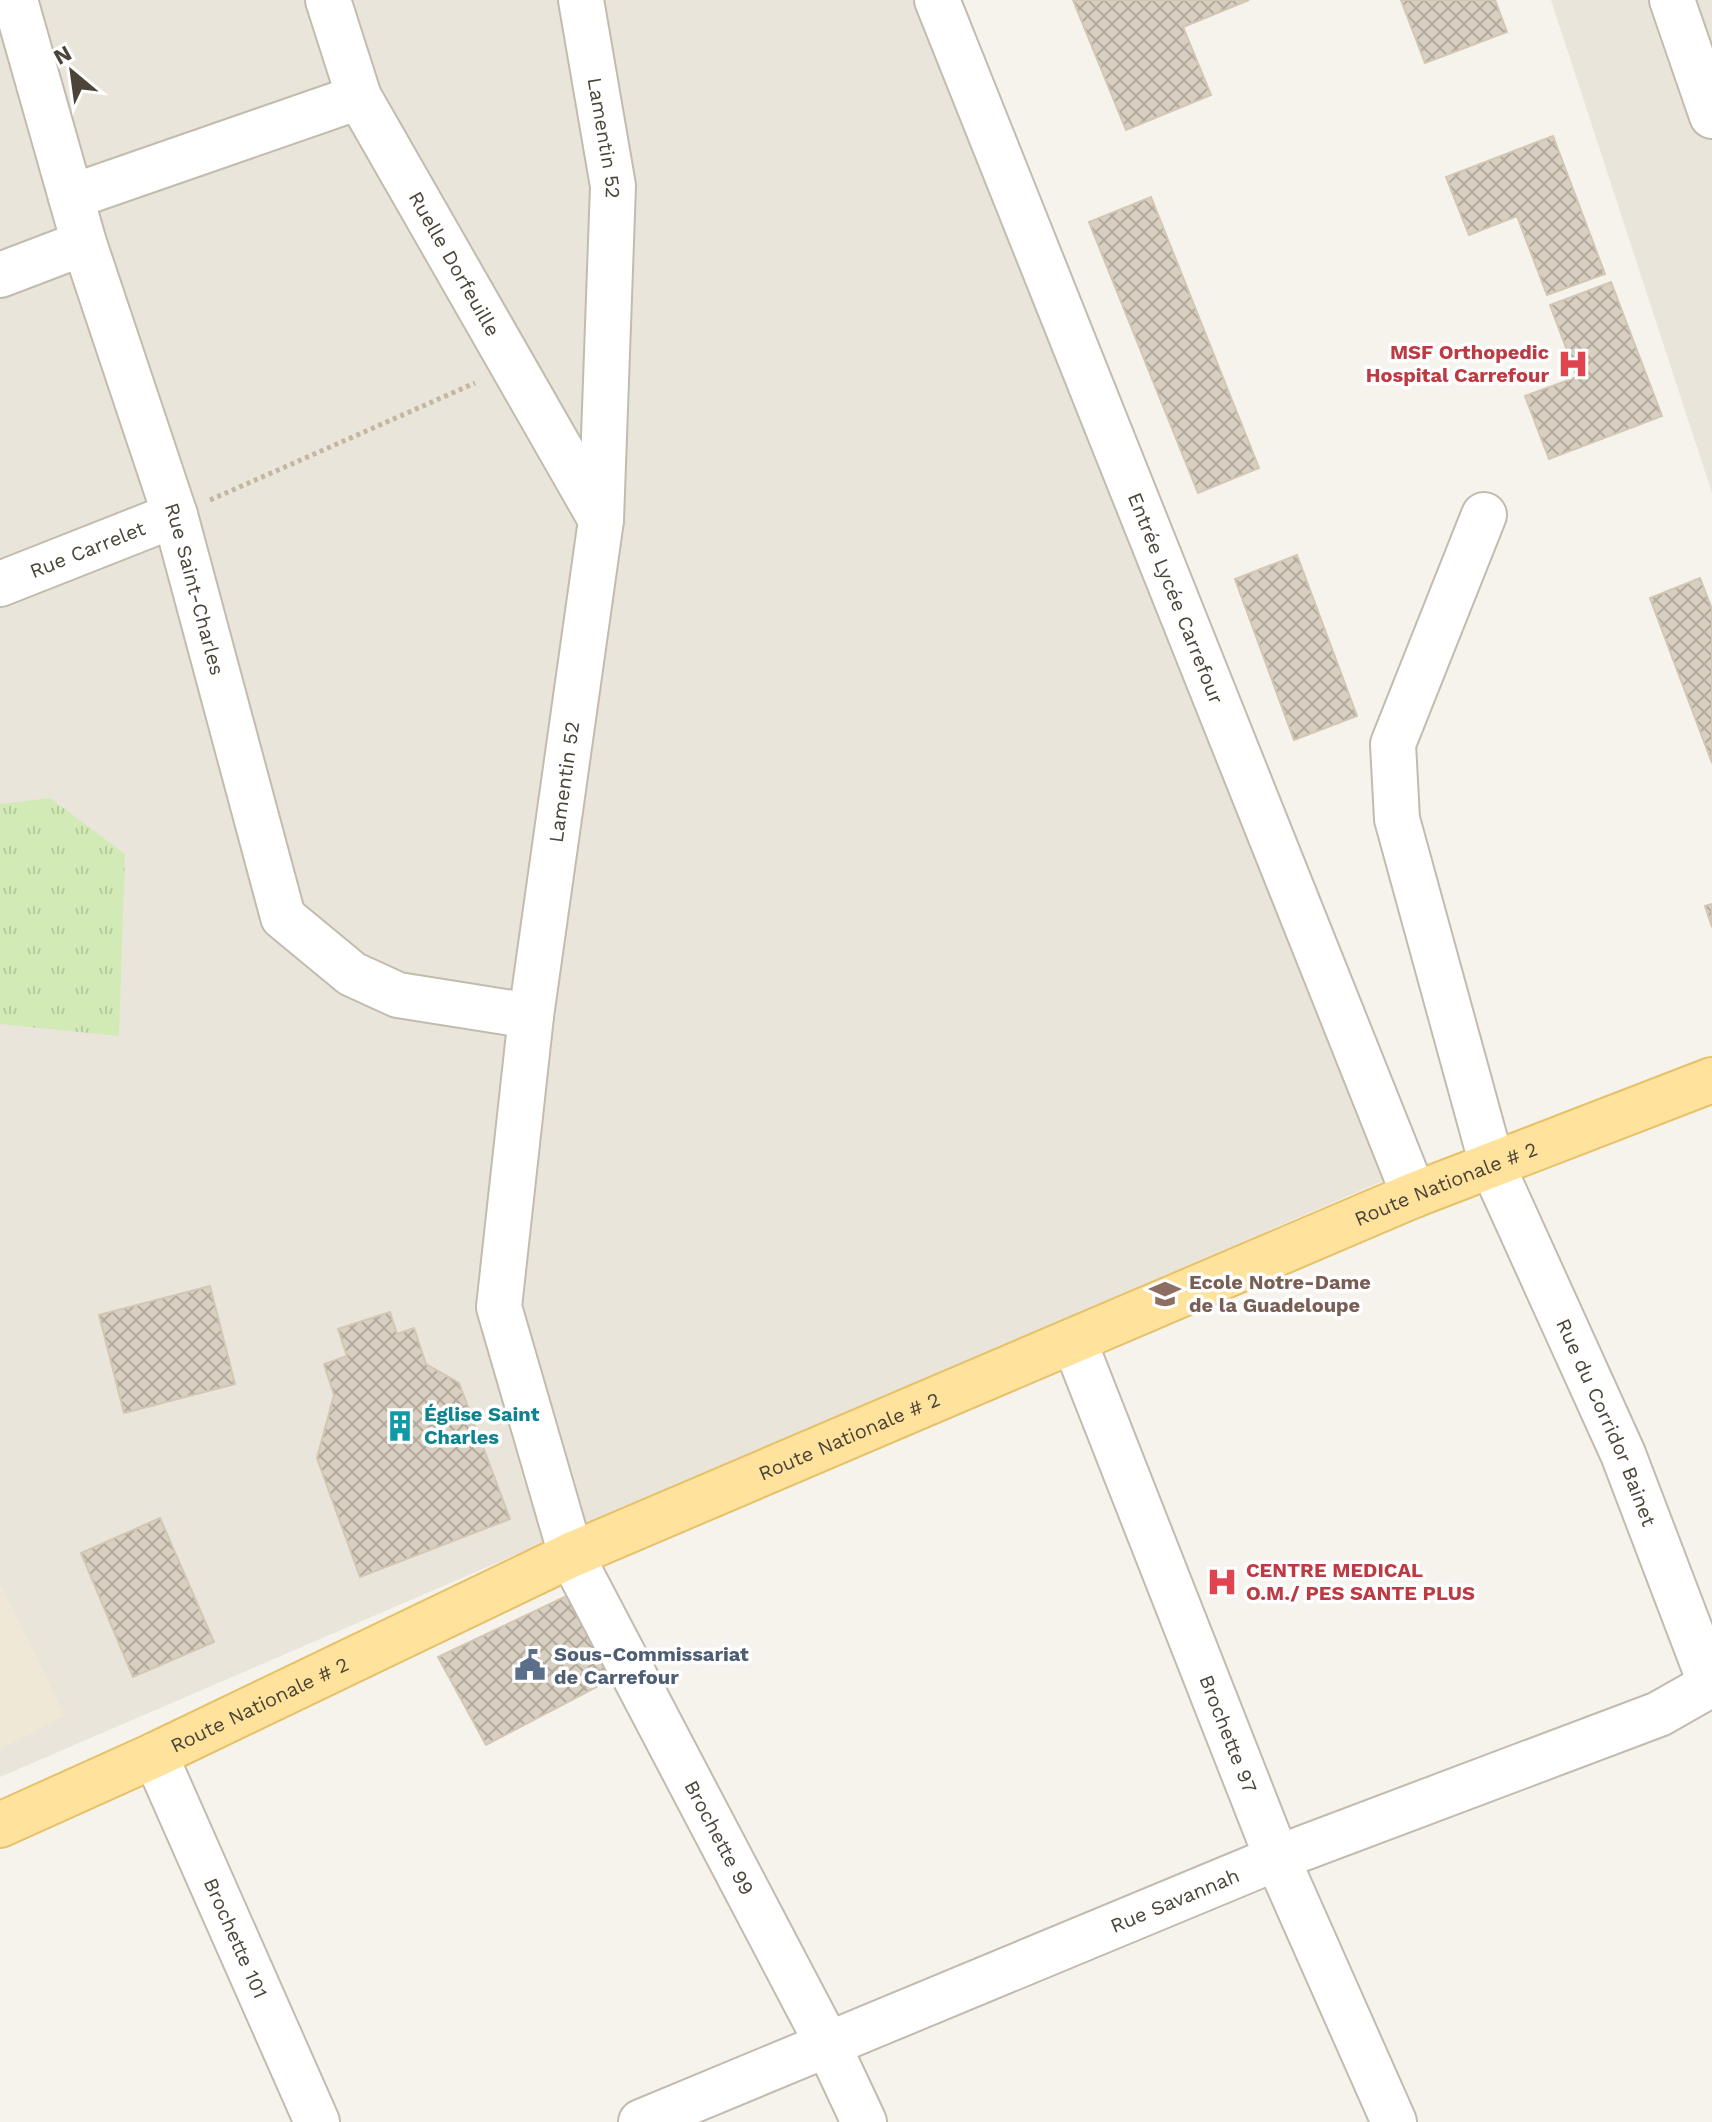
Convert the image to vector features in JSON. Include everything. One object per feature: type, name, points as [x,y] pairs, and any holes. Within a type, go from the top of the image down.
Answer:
[{"type":"main road","name":"Route Nationale # 2","points":[[0,1825],[155,1755],[571,1555],[1414,1195],[1712,1080]]},
{"type":"street","name":"Rue Saint-Charles","points":[[15,0],[84,243],[175,515],[283,917],[352,974],[398,995],[531,1016]]},
{"type":"street","name":"Ruelle Dorfeuille","points":[[328,0],[359,97],[601,520]]},
{"type":"street","name":"Lamentin 52","points":[[571,1555],[499,1307],[531,1016],[601,520],[613,186],[581,0]]},
{"type":"street","name":"Entrée Lycée Carrefour","points":[[937,0],[1414,1195]]},
{"type":"street","points":[[1672,0],[1712,116]]},
{"type":"street","points":[[71,197],[359,97]]},
{"type":"street","points":[[0,275],[84,243]]},
{"type":"street","name":"Rue Carrelet","points":[[0,584],[175,515]]},
{"type":"street","name":"Rue du Corridor Bainet","points":[[1484,515],[1393,744],[1397,819],[1492,1165],[1623,1454],[1711,1685]]},
{"type":"street","name":"Brochette 97","points":[[1074,1341],[1277,1858],[1394,2122]]},
{"type":"street","name":"Brochette 99","points":[[571,1555],[827,2043],[864,2122]]},
{"type":"street","name":"Rue Savannah","points":[[641,2122],[1277,1858],[1659,1714],[1711,1685]]},
{"type":"street","name":"Brochette 101","points":[[155,1755],[317,2122]]},
{"type":"path","points":[[175,515],[513,366]]},
{"type":"shaded area","points":[[0,0],[918,0],[1418,1166],[0,1777]]},
{"type":"shaded area","points":[[1551,0],[1712,0],[1712,493]]},
{"type":"shaded area","points":[[0,1584],[65,1716],[0,1749]]},
{"type":"green space","points":[[50,798],[125,854],[119,1036],[0,1024],[0,804]]},
{"type":"building","points":[[1073,0],[1249,0],[1183,27],[1211,95],[1126,130]]},
{"type":"building","points":[[1401,0],[1495,0],[1507,32],[1425,63]]},
{"type":"building","points":[[1553,136],[1605,274],[1547,295],[1517,216],[1469,235],[1446,177]]},
{"type":"building","points":[[1151,197],[1259,468],[1198,493],[1089,222]]},
{"type":"building","points":[[1611,282],[1662,416],[1549,459],[1525,396],[1577,377],[1550,305]]},
{"type":"building","points":[[1297,555],[1357,716],[1294,740],[1235,579]]},
{"type":"building","points":[[1700,578],[1712,609],[1712,763],[1650,598]]},
{"type":"building","points":[[1712,904],[1712,927],[1705,906]]},
{"type":"building","points":[[210,1286],[235,1384],[124,1413],[99,1315]]},
{"type":"building","name":"Église Saint Charles","points":[[390,1312],[397,1334],[414,1328],[426,1364],[459,1383],[510,1519],[360,1577],[317,1458],[334,1395],[324,1364],[347,1356],[338,1329]]},
{"type":"building","points":[[160,1518],[214,1642],[133,1677],[81,1553]]},
{"type":"building","name":"Sous-Commissariat de Carrefour","points":[[579,1590],[623,1673],[486,1745],[438,1657]]},
{"type":"place","name":"MSF Orthopedic Hospital Carrefour","points":[[1573,364]]},
{"type":"place","name":"Ecole Notre-Dame de la Guadeloupe","points":[[1165,1294]]},
{"type":"place","name":"Église Saint Charles","points":[[400,1426]]},
{"type":"place","name":"CENTRE MEDICAL O.M./ PES SANTE PLUS","points":[[1222,1582]]},
{"type":"place","name":"Sous-Commissariat de Carrefour","points":[[530,1665]]}]
